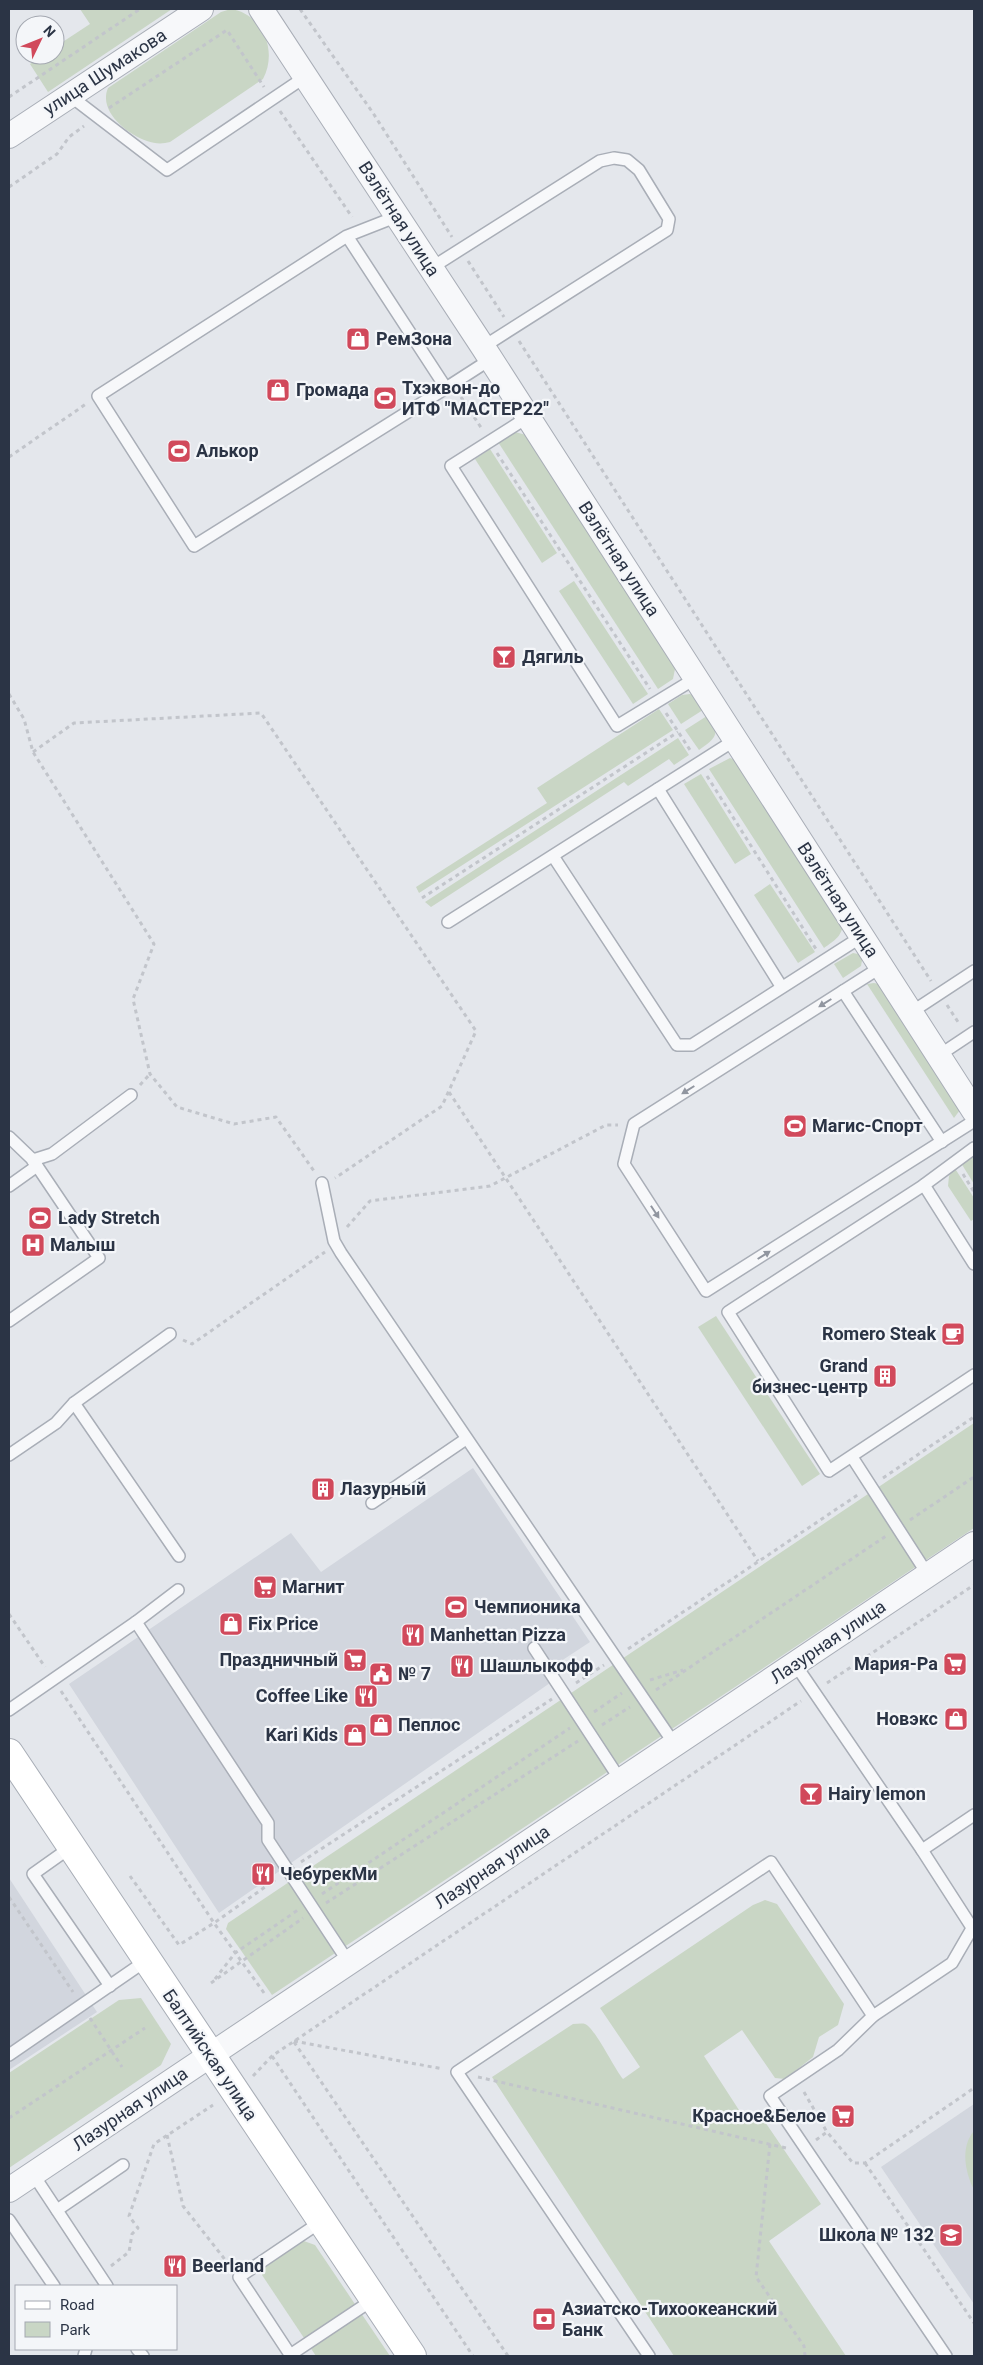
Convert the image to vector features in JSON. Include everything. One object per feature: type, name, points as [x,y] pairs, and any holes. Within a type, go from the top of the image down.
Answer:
[{"type":"main road","name":"Балтийская улица","points":[[9,1754],[412,2356]]},
{"type":"street","name":"улица Шумакова","points":[[9,136],[201,9]]},
{"type":"street","name":"Взлётная улица","points":[[261,9],[487,353],[974,1111]]},
{"type":"street","name":"Лазурная улица","points":[[9,2190],[974,1544]]},
{"type":"lane","points":[[69,95],[167,170],[305,77]]},
{"type":"lane","points":[[398,216],[348,236],[98,396],[194,546],[446,388],[512,329],[667,230],[669,219],[639,170],[627,160],[614,158],[600,161],[431,268]]},
{"type":"lane","points":[[348,236],[446,388]]},
{"type":"lane","points":[[528,417],[451,466],[617,726],[696,678]]},
{"type":"lane","points":[[448,922],[735,740]]},
{"type":"lane","points":[[658,789],[780,986]]},
{"type":"lane","points":[[553,856],[677,1045],[692,1045],[780,986],[861,937]]},
{"type":"lane","points":[[881,967],[634,1124],[624,1164],[706,1291],[974,1121]]},
{"type":"lane","points":[[910,1013],[974,971]]},
{"type":"lane","points":[[843,991],[942,1142]]},
{"type":"lane","points":[[938,1056],[971,1034]]},
{"type":"lane","points":[[9,1186],[35,1163],[52,1154],[131,1095]]},
{"type":"lane","points":[[9,1137],[35,1163],[99,1258],[9,1321]]},
{"type":"lane","points":[[974,1148],[924,1185],[728,1312],[830,1471],[974,1376]]},
{"type":"lane","points":[[323,1185],[334,1241],[466,1439],[675,1745]]},
{"type":"lane","points":[[924,1185],[974,1264]]},
{"type":"lane","points":[[9,1455],[56,1423],[74,1403],[170,1334]]},
{"type":"lane","points":[[74,1403],[178,1556]]},
{"type":"lane","points":[[372,1503],[466,1439]]},
{"type":"lane","points":[[852,1457],[928,1575]]},
{"type":"lane","points":[[9,1710],[136,1622],[178,1590]]},
{"type":"lane","points":[[136,1622],[268,1823],[268,1840],[349,1963]]},
{"type":"lane","points":[[534,1648],[621,1781]]},
{"type":"lane","points":[[795,1664],[973,1926],[952,1963],[873,2016],[838,2050],[770,2096],[946,2356]]},
{"type":"lane","points":[[922,1850],[974,1815]]},
{"type":"lane","points":[[71,1847],[33,1874],[110,1986]]},
{"type":"lane","points":[[649,2356],[457,2072],[770,1862],[873,2016]]},
{"type":"lane","points":[[9,2055],[147,1960]]},
{"type":"lane","points":[[57,2210],[122,2165]]},
{"type":"lane","points":[[33,2174],[107,2285]]},
{"type":"lane","points":[[9,2220],[53,2285]]},
{"type":"lane","points":[[322,2222],[239,2277],[290,2356],[374,2299]]},
{"type":"path","points":[[9,97],[140,9]]},
{"type":"path","points":[[300,9],[373,113],[939,993],[971,1034]]},
{"type":"path","points":[[9,187],[57,154],[69,137],[97,116],[227,30],[272,100],[361,230]]},
{"type":"path","points":[[9,457],[98,396]]},
{"type":"path","points":[[9,694],[24,719],[33,752],[154,944],[133,999],[150,1074],[177,1107],[234,1124],[276,1117],[323,1185],[442,1106],[476,1031],[261,713],[74,723],[33,752]]},
{"type":"path","points":[[422,898],[678,732]]},
{"type":"path","points":[[449,1092],[758,1561]]},
{"type":"path","points":[[170,1334],[192,1344],[321,1257],[370,1201],[490,1186],[606,1125],[634,1124]]},
{"type":"path","points":[[688,1669],[635,1685],[581,1720],[311,1907],[212,1983],[235,1953],[311,1907],[589,1734],[688,1669],[974,1477]]},
{"type":"path","points":[[253,2076],[272,2056],[293,2041],[974,1585]]},
{"type":"path","points":[[9,1614],[214,1923],[179,1945],[130,1876]]},
{"type":"path","points":[[9,1897],[122,2066]]},
{"type":"path","points":[[9,2118],[145,2028]]},
{"type":"path","points":[[293,2041],[457,2072],[770,2144],[807,2150],[827,2132]]},
{"type":"path","points":[[293,2041],[508,2356]]},
{"type":"path","points":[[272,2056],[473,2356]]},
{"type":"path","points":[[796,2078],[827,2132],[853,2163],[865,2163],[974,2088]]},
{"type":"path","points":[[101,2273],[129,2252],[132,2234],[138,2228],[129,2216],[154,2144],[213,2105]]},
{"type":"path","points":[[167,2135],[182,2206],[239,2277]]},
{"type":"path","points":[[770,2144],[756,2277],[804,2346],[805,2356]]},
{"type":"path","points":[[865,2163],[974,2324]]},
{"type":"shaded area","points":[[473,1468],[590,1642],[555,1665],[560,1676],[219,1913],[69,1684],[291,1533],[321,1572]]},
{"type":"shaded area","points":[[9,1878],[97,2012],[9,2070]]},
{"type":"shaded area","name":"Школа № 132","points":[[974,2104],[974,2304],[881,2167]]},
{"type":"green space","points":[[80,9],[172,9],[48,92],[31,65],[65,65],[65,40],[90,24]]},
{"type":"green space","points":[[231,9],[242,12],[252,18],[265,35],[269,57],[263,79],[170,142],[153,143],[139,138],[123,127],[116,120],[107,105],[108,88],[221,12]]},
{"type":"green space","points":[[515,432],[530,436],[673,660],[675,669],[673,679],[658,689],[498,442]]},
{"type":"green space","points":[[490,449],[557,553],[542,563],[475,459]]},
{"type":"green space","points":[[574,581],[648,694],[633,704],[559,591]]},
{"type":"green space","points":[[690,694],[696,697],[706,708],[681,724],[668,704],[682,695]]},
{"type":"green space","points":[[659,709],[673,730],[419,893],[416,887],[547,803],[537,788]]},
{"type":"green space","points":[[710,714],[715,727],[715,735],[713,739],[699,750],[685,730]]},
{"type":"green space","points":[[678,738],[689,755],[674,765],[669,759],[628,786],[624,782],[431,907],[425,902]]},
{"type":"green space","points":[[730,758],[738,761],[843,921],[840,934],[824,948],[709,769]]},
{"type":"green space","points":[[701,774],[751,854],[735,864],[684,784]]},
{"type":"green space","points":[[770,884],[815,952],[798,963],[754,895]]},
{"type":"green space","points":[[853,953],[863,955],[861,966],[843,978],[834,964]]},
{"type":"green space","points":[[867,984],[883,985],[960,1110],[954,1118]]},
{"type":"green space","points":[[974,1154],[974,1184],[961,1163]]},
{"type":"green space","points":[[954,1167],[974,1198],[974,1219],[971,1221],[948,1186],[949,1176]]},
{"type":"green space","points":[[716,1316],[820,1474],[802,1486],[698,1327]]},
{"type":"green space","points":[[974,1423],[974,1528],[272,1995],[226,1929],[228,1923]]},
{"type":"green space","points":[[765,1900],[777,1904],[844,2004],[838,2025],[819,2037],[813,2057],[785,2079],[775,2078],[742,2030],[704,2056],[748,2124],[761,2116],[821,2204],[769,2241],[846,2356],[674,2356],[492,2077],[573,2024],[585,2024],[594,2033],[623,2079],[640,2067],[600,2008],[753,1905]]},
{"type":"green space","points":[[141,1998],[171,2044],[161,2065],[9,2168],[9,2073],[119,2000]]},
{"type":"green space","points":[[974,2131],[974,2190],[966,2168],[965,2152]]},
{"type":"green space","points":[[301,2240],[315,2245],[390,2356],[316,2356],[262,2275],[265,2264]]},
{"type":"place","name":"РемЗона","points":[[358,339]]},
{"type":"place","name":"Громада","points":[[278,390]]},
{"type":"place","name":"Тхэквон-до ИТФ \"МАСТЕР22\"","points":[[385,398]]},
{"type":"place","name":"Алькор","points":[[179,451]]},
{"type":"place","name":"Дягиль","points":[[504,657]]},
{"type":"place","name":"Магис-Спорт","points":[[795,1126]]},
{"type":"place","name":"Lady Stretch","points":[[40,1218]]},
{"type":"place","name":"Малыш","points":[[33,1245]]},
{"type":"place","name":"Romero Steak","points":[[953,1334]]},
{"type":"place","name":"Grand бизнес-центр","points":[[885,1376]]},
{"type":"place","name":"Лазурный","points":[[323,1489]]},
{"type":"place","name":"Магнит","points":[[265,1587]]},
{"type":"place","name":"Чемпионика","points":[[456,1607]]},
{"type":"place","name":"Fix Price","points":[[231,1624]]},
{"type":"place","name":"Manhettan Pizza","points":[[413,1635]]},
{"type":"place","name":"Праздничный","points":[[355,1660]]},
{"type":"place","name":"Мария-Ра","points":[[955,1664]]},
{"type":"place","name":"Шашлыкофф","points":[[462,1666]]},
{"type":"place","name":"№ 7","points":[[381,1674]]},
{"type":"place","name":"Coffee Like","points":[[366,1696]]},
{"type":"place","name":"Новэкс","points":[[956,1719]]},
{"type":"place","name":"Пеплос","points":[[381,1725]]},
{"type":"place","name":"Kari Kids","points":[[355,1735]]},
{"type":"place","name":"Hairy lemon","points":[[811,1794]]},
{"type":"place","name":"ЧебурекМи","points":[[263,1874]]},
{"type":"place","name":"Красное&Белое","points":[[843,2116]]},
{"type":"place","name":"Школа № 132","points":[[951,2235]]},
{"type":"place","name":"Beerland","points":[[175,2266]]},
{"type":"place","name":"Азиатско-Тихоокеанский Банк","points":[[544,2319]]}]
